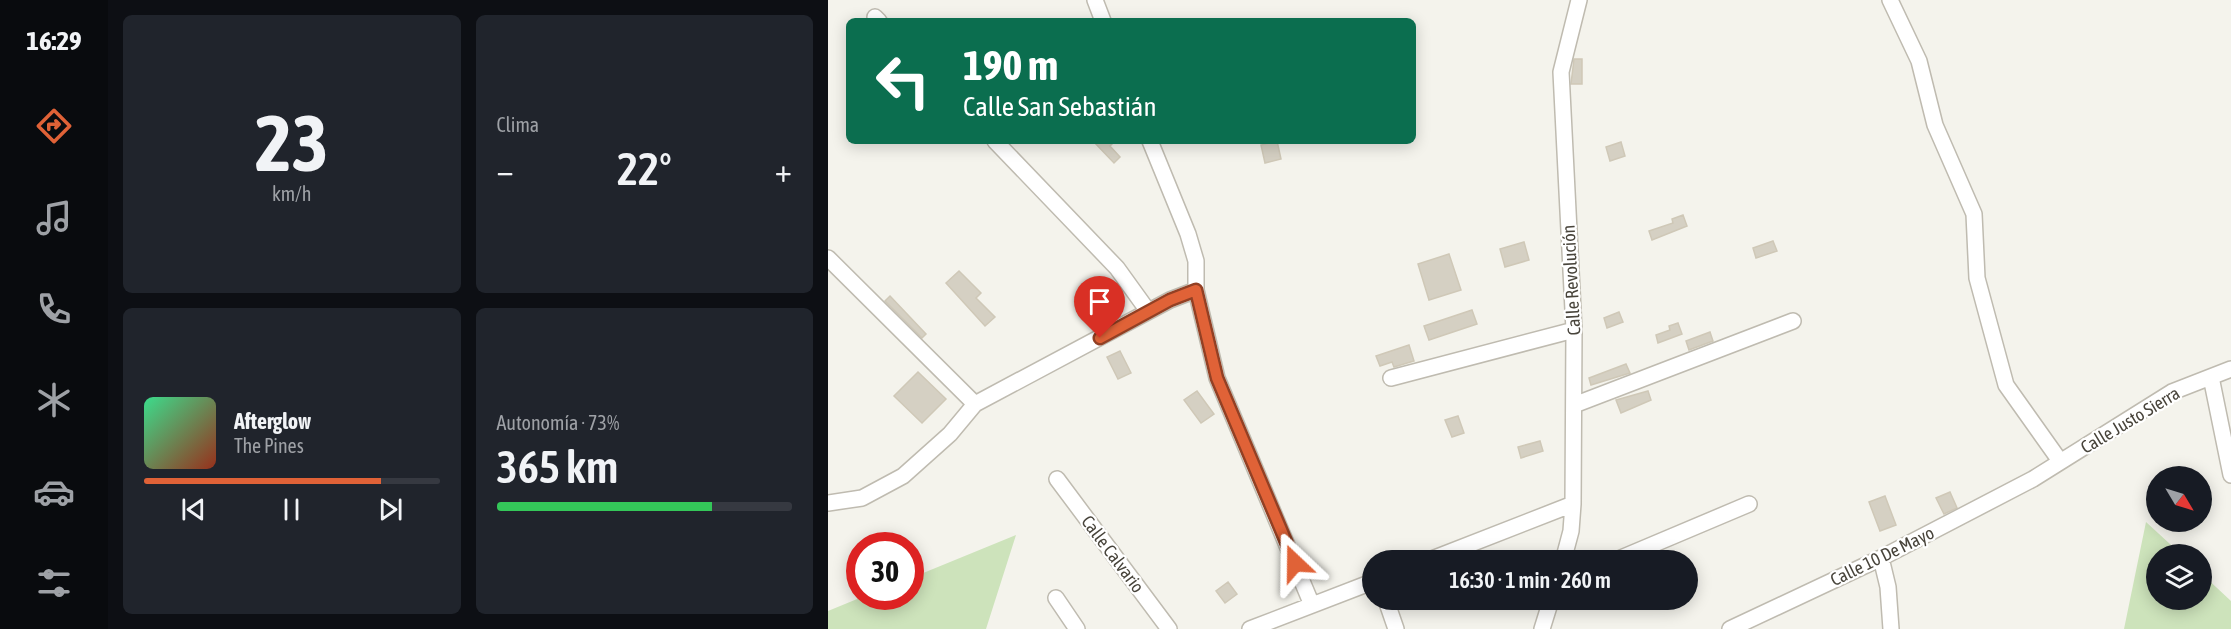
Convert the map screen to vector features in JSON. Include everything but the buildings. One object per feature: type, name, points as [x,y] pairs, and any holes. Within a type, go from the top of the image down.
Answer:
[{"type":"street","points":[[1095,0],[1102,18]]},
{"type":"street","name":"Calle Revolución","points":[[1566,550],[1571,531],[1573,504],[1574,330],[1561,72],[1579,0]]},
{"type":"street","points":[[1890,0],[1919,61],[1935,125],[1974,214],[1977,278],[2006,385],[2060,461]]},
{"type":"street","points":[[997,144],[1117,268],[1148,311]]},
{"type":"street","points":[[1151,144],[1188,234],[1196,261],[1196,290],[1217,378],[1312,605]]},
{"type":"street","points":[[828,258],[975,404]]},
{"type":"street","points":[[828,503],[862,498],[903,476],[950,434],[975,404],[1148,311],[1196,290]]},
{"type":"street","points":[[1574,405],[1793,321]]},
{"type":"street","points":[[1391,378],[1574,330]]},
{"type":"street","name":"Calle Justo Sierra","points":[[2033,478],[2172,392],[2231,369]]},
{"type":"street","points":[[2211,377],[2231,475]]},
{"type":"street","name":"Calle 10 De Mayo","points":[[1730,629],[1881,558],[2033,478]]},
{"type":"street","name":"Calle Calvario","points":[[1057,479],[1169,629]]},
{"type":"street","points":[[1455,550],[1573,504]]},
{"type":"street","points":[[1640,550],[1749,504]]},
{"type":"street","points":[[1881,558],[1888,587],[1891,629]]},
{"type":"street","points":[[1250,629],[1362,586]]},
{"type":"street","points":[[1056,598],[1077,629]]},
{"type":"street","points":[[1389,610],[1396,629]]},
{"type":"street","points":[[1542,629],[1548,610]]},
{"type":"green space","points":[[2146,522],[2146,532],[2157,532],[2170,544],[2146,544],[2146,610],[2212,610],[2212,583],[2231,601],[2231,629],[2124,629]]},
{"type":"green space","points":[[1016,535],[986,629],[828,629],[828,611],[846,604],[846,610],[924,610],[924,573]]},
{"type":"route","points":[[1100,338],[1170,300],[1196,290],[1217,378],[1295,563]]}]
